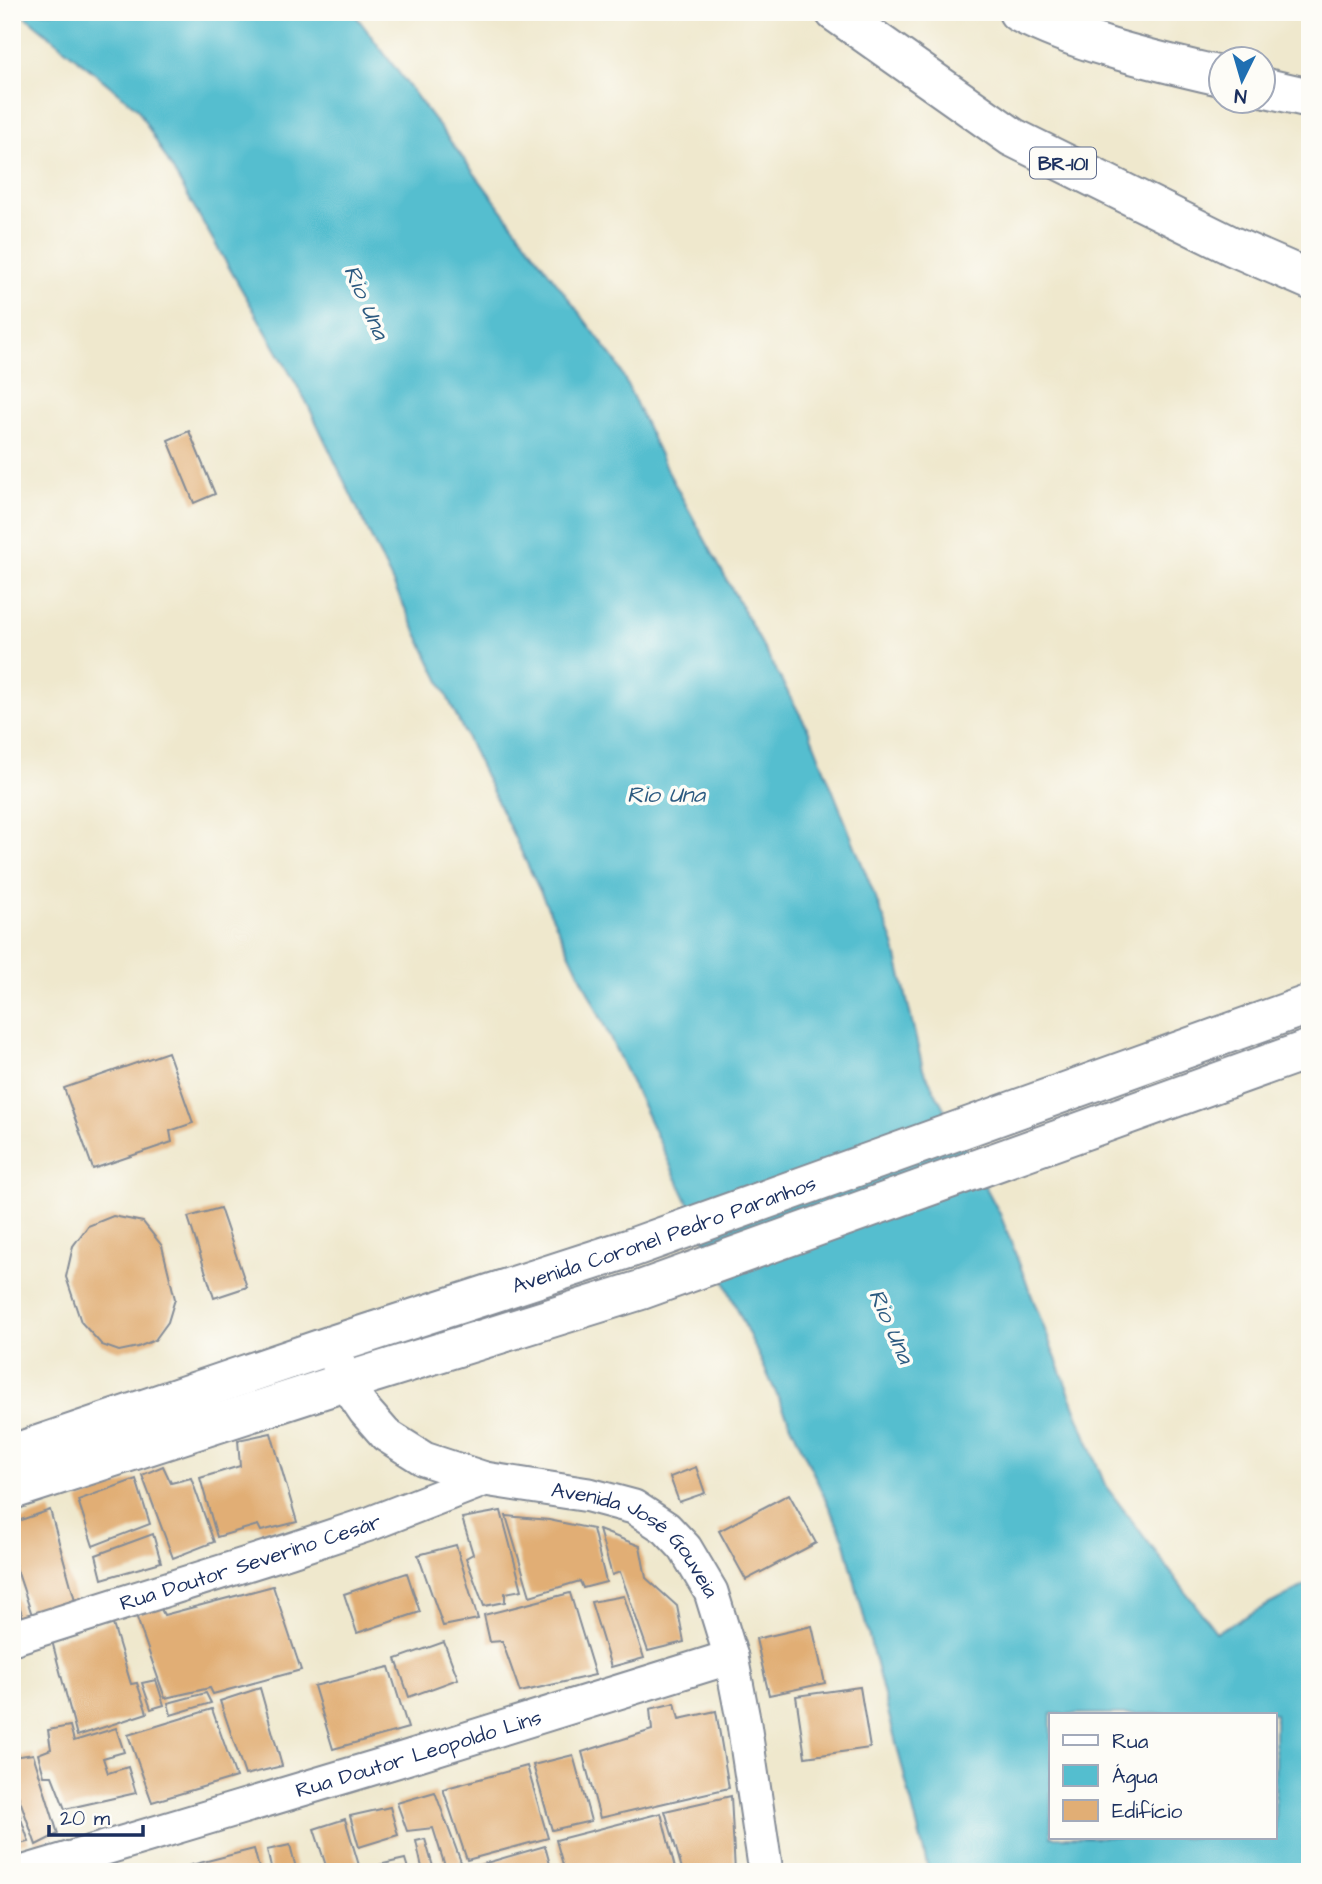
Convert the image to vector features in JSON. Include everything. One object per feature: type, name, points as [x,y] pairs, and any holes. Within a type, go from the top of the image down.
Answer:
[{"type":"main road","name":"BR-101","points":[[835,12],[1012,137],[1232,246],[1310,280]]},
{"type":"main road","points":[[1018,12],[1040,23],[1142,58],[1206,73]]},
{"type":"main road","points":[[1276,90],[1310,98]]},
{"type":"main road","name":"Avenida Coronel Pedro Paranhos","points":[[12,1454],[332,1345],[631,1248],[1310,1004]]},
{"type":"main road","name":"Avenida Coronel Pedro Paranhos","points":[[12,1490],[641,1290],[1310,1049]]},
{"type":"street","name":"Avenida José Gouveia","points":[[332,1345],[345,1382],[365,1411],[386,1435],[424,1459],[485,1479],[589,1495],[634,1507],[666,1528],[685,1548],[711,1592],[731,1657],[766,1872]]},
{"type":"street","name":"Rua Doutor Severino Cesár","points":[[12,1638],[372,1523],[485,1479]]},
{"type":"street","name":"Rua Doutor Leopoldo Lins","points":[[26,1872],[731,1657]]},
{"type":"water","name":"Rio Una","points":[[20,12],[353,12],[617,363],[666,468],[809,731],[894,944],[923,1069],[1000,1214],[1105,1485],[1216,1632],[1310,1583],[1310,1872],[929,1872],[844,1539],[647,1115],[306,401],[137,108]]},
{"type":"building","points":[[189,431],[215,494],[194,503],[168,440]]},
{"type":"building","points":[[168,1052],[193,1123],[170,1131],[172,1142],[93,1169],[64,1088]]},
{"type":"building","points":[[220,1208],[247,1287],[214,1298],[188,1217]]},
{"type":"building","points":[[113,1216],[143,1222],[162,1246],[175,1299],[168,1322],[155,1340],[119,1351],[102,1345],[81,1322],[66,1277],[73,1246],[88,1226]]},
{"type":"building","points":[[271,1433],[297,1522],[261,1531],[258,1525],[217,1537],[200,1478],[240,1466],[238,1440]]},
{"type":"building","points":[[163,1466],[171,1483],[191,1478],[214,1542],[173,1558],[142,1475]]},
{"type":"building","points":[[696,1467],[705,1493],[679,1502],[670,1477]]},
{"type":"building","points":[[136,1479],[150,1524],[93,1546],[78,1500]]},
{"type":"building","points":[[789,1494],[816,1543],[746,1580],[719,1531]]},
{"type":"building","points":[[50,1510],[75,1600],[32,1615],[12,1555],[12,1523]]},
{"type":"building","points":[[501,1511],[522,1590],[505,1593],[505,1602],[484,1606],[466,1558],[473,1554],[462,1518]]},
{"type":"building","points":[[506,1516],[549,1520],[593,1529],[606,1582],[583,1588],[580,1581],[530,1596]]},
{"type":"building","points":[[599,1530],[640,1546],[646,1578],[677,1606],[684,1642],[648,1651],[620,1572],[612,1575]]},
{"type":"building","points":[[153,1534],[161,1562],[102,1579],[96,1555]]},
{"type":"building","points":[[456,1545],[478,1619],[443,1626],[418,1555]]},
{"type":"building","points":[[407,1573],[420,1612],[357,1633],[344,1594]]},
{"type":"building","points":[[12,1582],[24,1621],[12,1624]]},
{"type":"building","points":[[273,1586],[301,1670],[213,1694],[210,1688],[165,1698],[136,1615],[159,1605],[164,1615]]},
{"type":"building","points":[[570,1593],[595,1675],[520,1692],[502,1641],[490,1642],[484,1615]]},
{"type":"building","points":[[624,1596],[644,1658],[611,1667],[591,1602]]},
{"type":"building","points":[[112,1621],[131,1684],[137,1683],[147,1713],[77,1736],[52,1641]]},
{"type":"building","points":[[812,1626],[825,1683],[769,1695],[756,1639]]},
{"type":"building","points":[[444,1642],[458,1679],[409,1697],[396,1659]]},
{"type":"building","points":[[389,1667],[408,1728],[333,1749],[314,1686]]},
{"type":"building","points":[[156,1680],[164,1705],[151,1709],[142,1683]]},
{"type":"building","points":[[860,1687],[870,1748],[805,1757],[796,1696]]},
{"type":"building","points":[[260,1688],[282,1766],[245,1775],[220,1701]]},
{"type":"building","points":[[206,1693],[211,1703],[171,1715],[168,1703]]},
{"type":"building","points":[[675,1703],[679,1719],[716,1711],[729,1788],[600,1818],[582,1752],[652,1730],[650,1709]]},
{"type":"building","points":[[212,1709],[236,1777],[152,1802],[128,1735]]},
{"type":"building","points":[[70,1726],[74,1741],[116,1728],[124,1752],[103,1758],[108,1773],[128,1767],[136,1793],[65,1809],[52,1776],[44,1776],[38,1754],[51,1749],[48,1730]]},
{"type":"building","points":[[33,1754],[58,1834],[36,1845],[12,1778],[12,1757]]},
{"type":"building","points":[[573,1755],[591,1821],[552,1830],[533,1765]]},
{"type":"building","points":[[527,1766],[548,1838],[467,1860],[443,1789]]},
{"type":"building","points":[[435,1792],[461,1862],[445,1866],[433,1828],[407,1831],[397,1803]]},
{"type":"building","points":[[13,1795],[29,1842],[14,1845],[12,1842]]},
{"type":"building","points":[[731,1796],[735,1872],[683,1872],[665,1811]]},
{"type":"building","points":[[390,1807],[398,1835],[359,1847],[350,1816]]},
{"type":"building","points":[[661,1813],[676,1872],[565,1872],[556,1840]]},
{"type":"building","points":[[345,1819],[361,1872],[328,1872],[314,1829]]},
{"type":"building","points":[[425,1839],[434,1870],[423,1872],[416,1841]]},
{"type":"building","points":[[290,1845],[297,1872],[272,1872],[267,1850]]},
{"type":"building","points":[[545,1846],[552,1872],[470,1872],[469,1868]]},
{"type":"building","points":[[254,1849],[260,1872],[168,1872],[168,1871]]},
{"type":"building","points":[[405,1859],[409,1872],[368,1872],[366,1868]]}]
